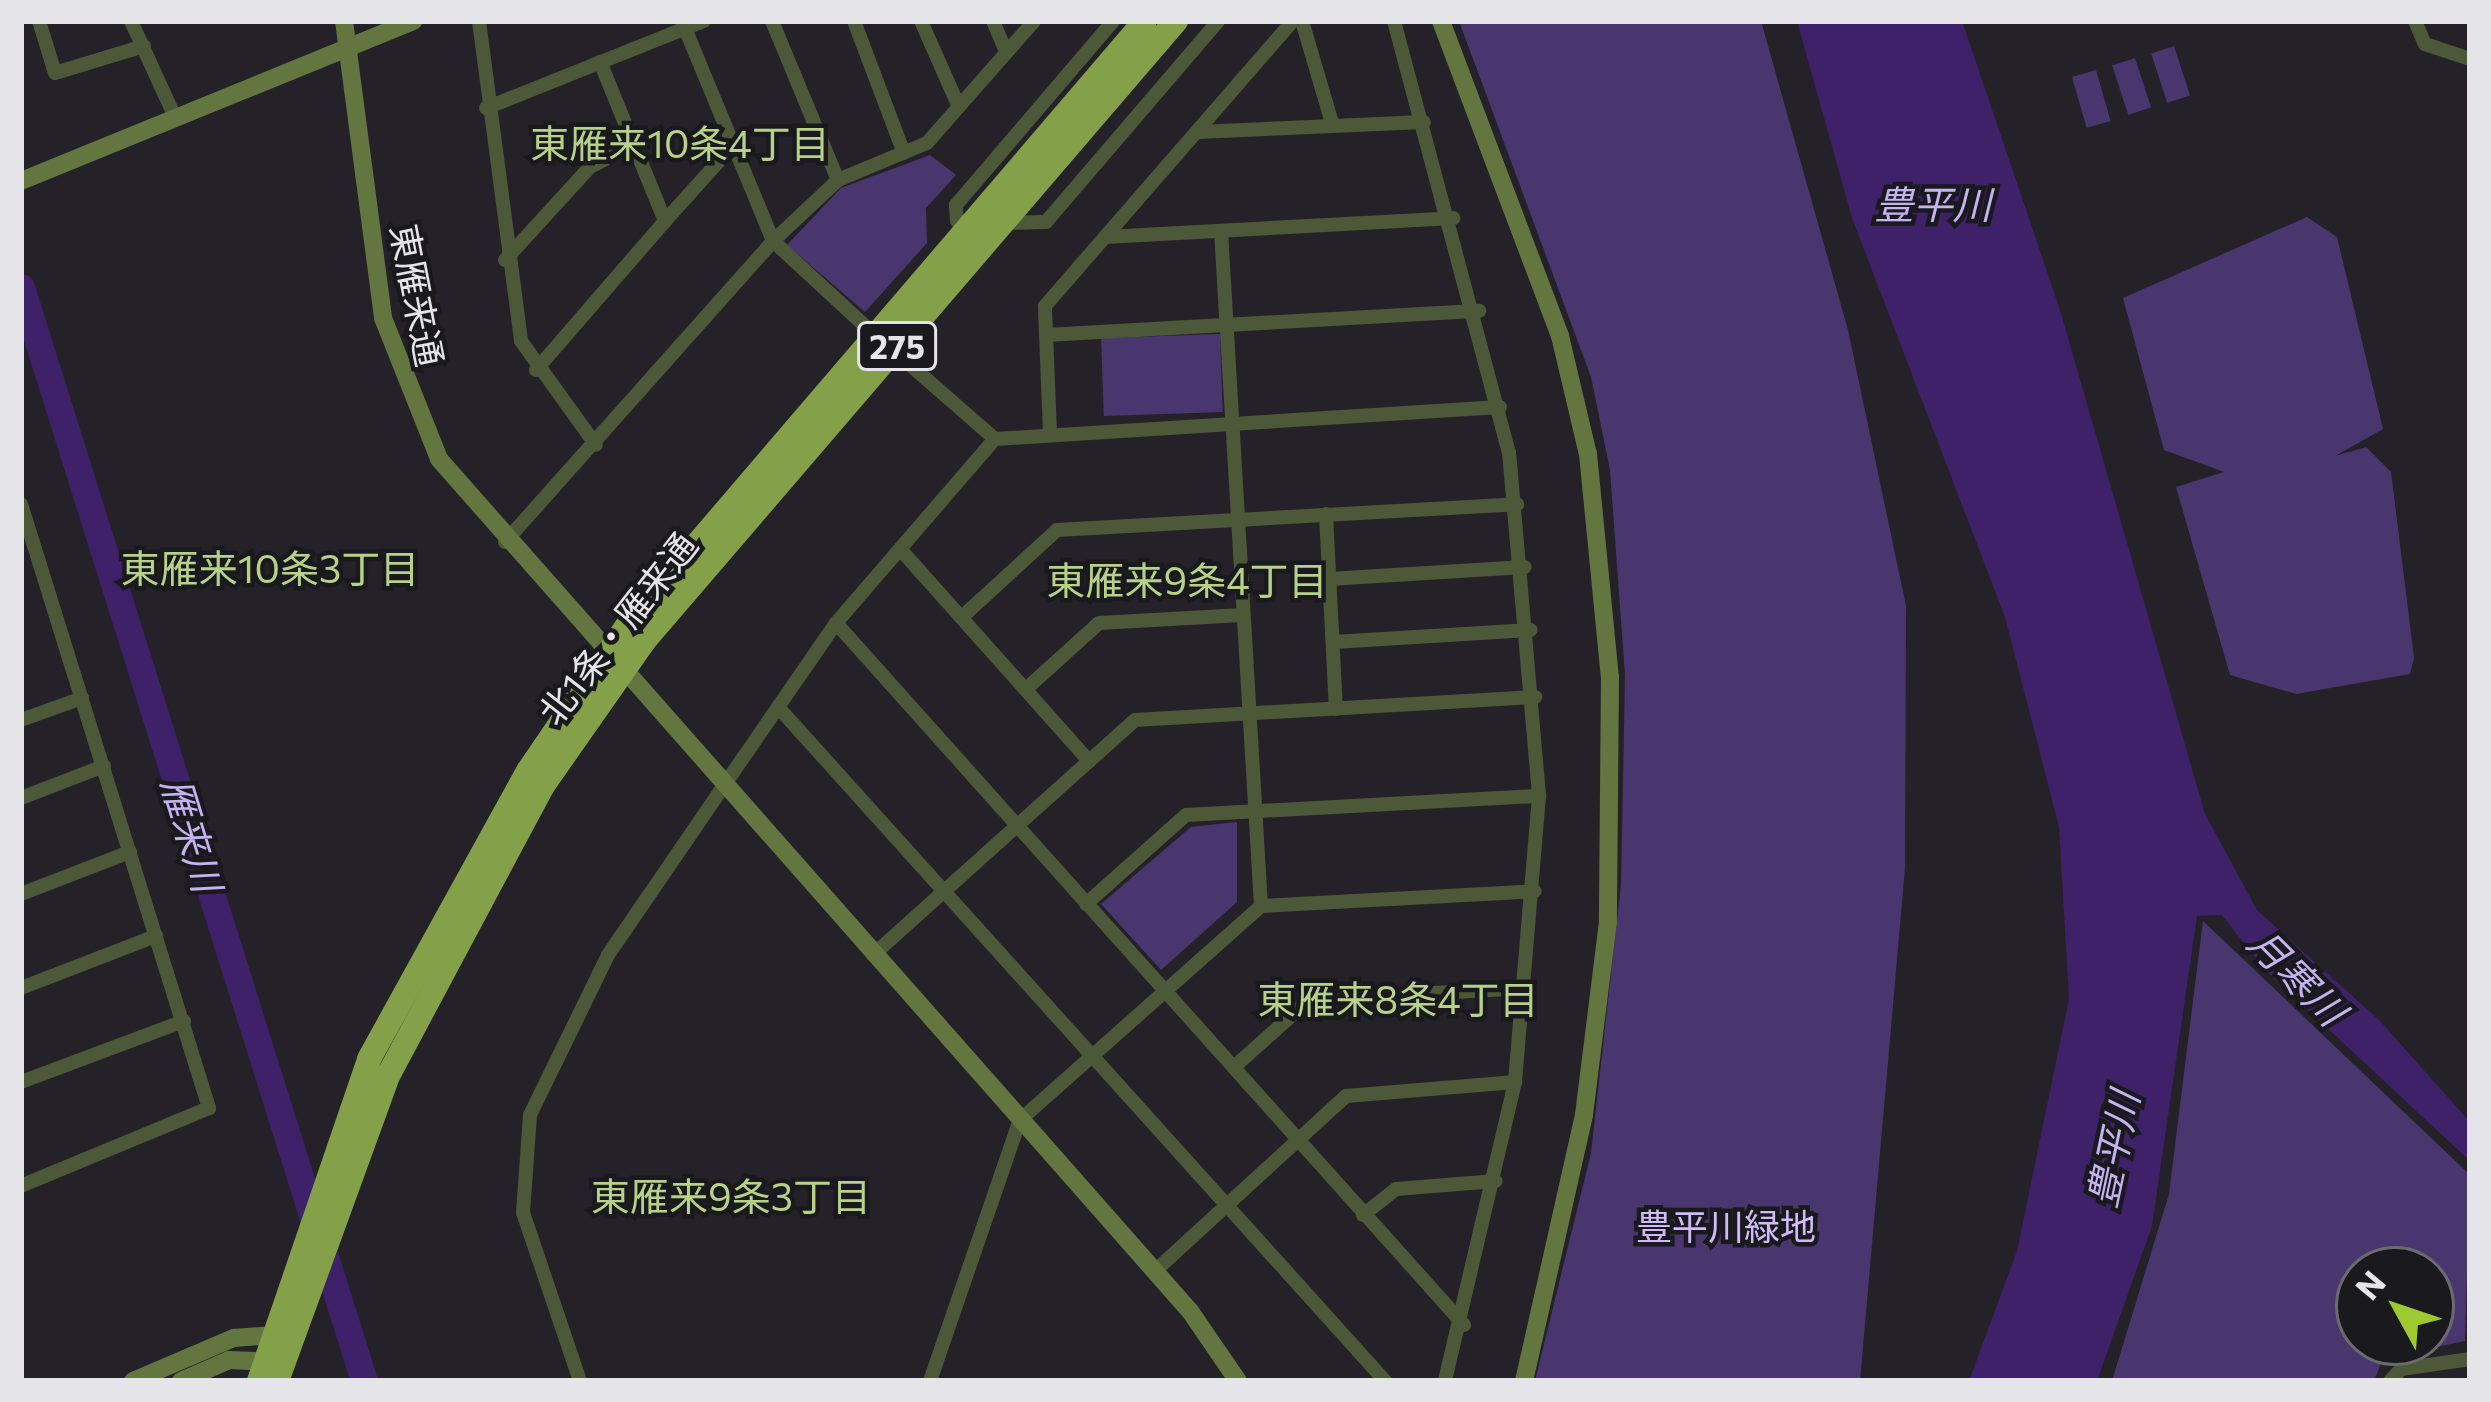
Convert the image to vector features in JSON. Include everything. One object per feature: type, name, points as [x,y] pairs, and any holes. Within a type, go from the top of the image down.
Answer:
[{"type":"highway","name":"北1条・雁来通","points":[[884,343],[969,224],[1145,21]]},
{"type":"highway","name":"北1条・雁来通","points":[[271,1371],[297,1247],[320,1183],[415,967],[613,666],[884,343],[1000,223],[1176,21]]},
{"type":"highway","name":"北1条・雁来通","points":[[281,1333],[308,1282],[331,1218],[435,981],[613,666]]},
{"type":"street","points":[[39,21],[55,73],[144,46]]},
{"type":"street","points":[[131,21],[175,117]]},
{"type":"street","name":"東雁来通","points":[[344,21],[394,369],[439,459],[504,543],[1154,1270],[1238,1381]]},
{"type":"street","points":[[24,179],[414,21]]},
{"type":"street","points":[[479,21],[506,260],[536,370],[596,445]]},
{"type":"street","points":[[486,108],[684,25],[704,21]]},
{"type":"street","points":[[772,21],[838,180]]},
{"type":"street","points":[[854,21],[904,153]]},
{"type":"street","points":[[921,21],[958,106]]},
{"type":"street","points":[[993,21],[1006,52]]},
{"type":"street","points":[[504,543],[773,241],[838,180],[904,153],[958,106],[1034,21]]},
{"type":"street","points":[[1113,21],[956,205],[969,224],[1046,223],[1218,21]]},
{"type":"street","points":[[1051,433],[1046,306],[1298,21],[1333,126]]},
{"type":"street","points":[[1394,21],[1479,311],[1500,407],[1525,567],[1539,796],[1527,988],[1515,1082],[1464,1325],[1444,1381]]},
{"type":"street","points":[[1441,21],[1560,336],[1588,454],[1610,677],[1608,922],[1584,1114],[1524,1381]]},
{"type":"street","points":[[2415,21],[2426,44],[2470,59]]},
{"type":"street","points":[[684,25],[729,150],[773,241],[995,439]]},
{"type":"street","points":[[600,62],[665,221]]},
{"type":"street","points":[[1197,132],[1424,122]]},
{"type":"street","points":[[506,260],[590,167],[633,145]]},
{"type":"street","points":[[536,370],[729,150]]},
{"type":"street","points":[[1105,237],[1453,218]]},
{"type":"street","points":[[1221,231],[1261,906]]},
{"type":"street","points":[[1046,335],[1479,311]]},
{"type":"street","points":[[580,1381],[523,1214],[530,1115],[608,956],[722,787],[836,623],[995,439],[1500,407]]},
{"type":"street","points":[[21,504],[184,1021],[207,1112],[21,1186]]},
{"type":"street","points":[[962,617],[1058,530],[1516,505]]},
{"type":"street","points":[[1326,514],[1336,709]]},
{"type":"street","points":[[901,550],[1089,761]]},
{"type":"street","points":[[1329,579],[1525,567]]},
{"type":"street","points":[[1025,689],[1099,623],[1243,615]]},
{"type":"street","points":[[836,623],[1464,1325]]},
{"type":"street","points":[[1333,642],[1531,630]]},
{"type":"street","points":[[873,955],[1135,720],[1535,697]]},
{"type":"street","points":[[21,720],[82,698]]},
{"type":"street","points":[[778,707],[1385,1381]]},
{"type":"street","points":[[21,797],[104,766]]},
{"type":"street","points":[[1086,904],[1186,815],[1539,796]]},
{"type":"street","points":[[21,893],[130,852]]},
{"type":"street","points":[[930,1381],[1020,1120],[1261,906],[1535,891]]},
{"type":"street","points":[[21,988],[156,936]]},
{"type":"street","points":[[1234,1067],[1309,1000],[1527,988]]},
{"type":"street","points":[[21,1082],[184,1021]]},
{"type":"street","points":[[1154,1270],[1357,1091],[1515,1082]]},
{"type":"street","points":[[1364,1215],[1396,1189],[1496,1181]]},
{"type":"street","points":[[133,1381],[281,1333]]},
{"type":"street","points":[[2390,1381],[2401,1369],[2470,1359]]},
{"type":"street","points":[[181,1381],[271,1371]]},
{"type":"green space","name":"豊平川緑地","points":[[1459,21],[1761,21],[1848,330],[1906,606],[1905,868],[1860,1381],[1535,1381],[1591,1153],[1621,885],[1625,675],[1610,470],[1591,377]]},
{"type":"green space","points":[[2174,46],[2190,95],[2167,103],[2151,53]]},
{"type":"green space","points":[[2135,58],[2151,107],[2128,115],[2112,65]]},
{"type":"green space","points":[[2096,70],[2111,121],[2087,128],[2072,77]]},
{"type":"green space","points":[[930,155],[956,175],[926,208],[927,243],[865,312],[787,245],[841,188]]},
{"type":"green space","points":[[2307,217],[2337,237],[2383,429],[2335,456],[2366,447],[2391,472],[2414,658],[2410,674],[2296,694],[2230,675],[2176,487],[2224,472],[2164,450],[2123,298]]},
{"type":"green space","points":[[1220,334],[1223,412],[1104,416],[1101,338]]},
{"type":"green space","points":[[1237,822],[1237,902],[1161,970],[1101,904],[1191,827]]},
{"type":"green space","points":[[2203,921],[2470,1175],[2465,1341],[2455,1343],[2455,1246],[2335,1246],[2335,1366],[2380,1366],[2374,1381],[2112,1381],[2169,1194]]},
{"type":"water","name":"豊平川","points":[[1797,21],[1962,21],[2060,310],[2205,814],[2257,910],[2380,1021],[2470,1122],[2470,1161],[2265,970],[2222,915],[2197,916],[2152,1226],[2097,1381],[1969,1381],[2017,1251],[2069,999],[2059,827],[2005,617],[1852,218]]},
{"type":"waterway","name":"雁来川","points":[[21,287],[364,1381]]},
{"type":"district","name":"東雁来10条4丁目","points":[[680,142]]},
{"type":"district","name":"東雁来10条3丁目","points":[[270,567]]},
{"type":"district","name":"東雁来9条4丁目","points":[[1187,579]]},
{"type":"district","name":"東雁来8条4丁目","points":[[1398,998]]},
{"type":"district","name":"東雁来9条3丁目","points":[[731,1195]]},
{"type":"water label","name":"月寒川","points":[[2298,976]]}]
